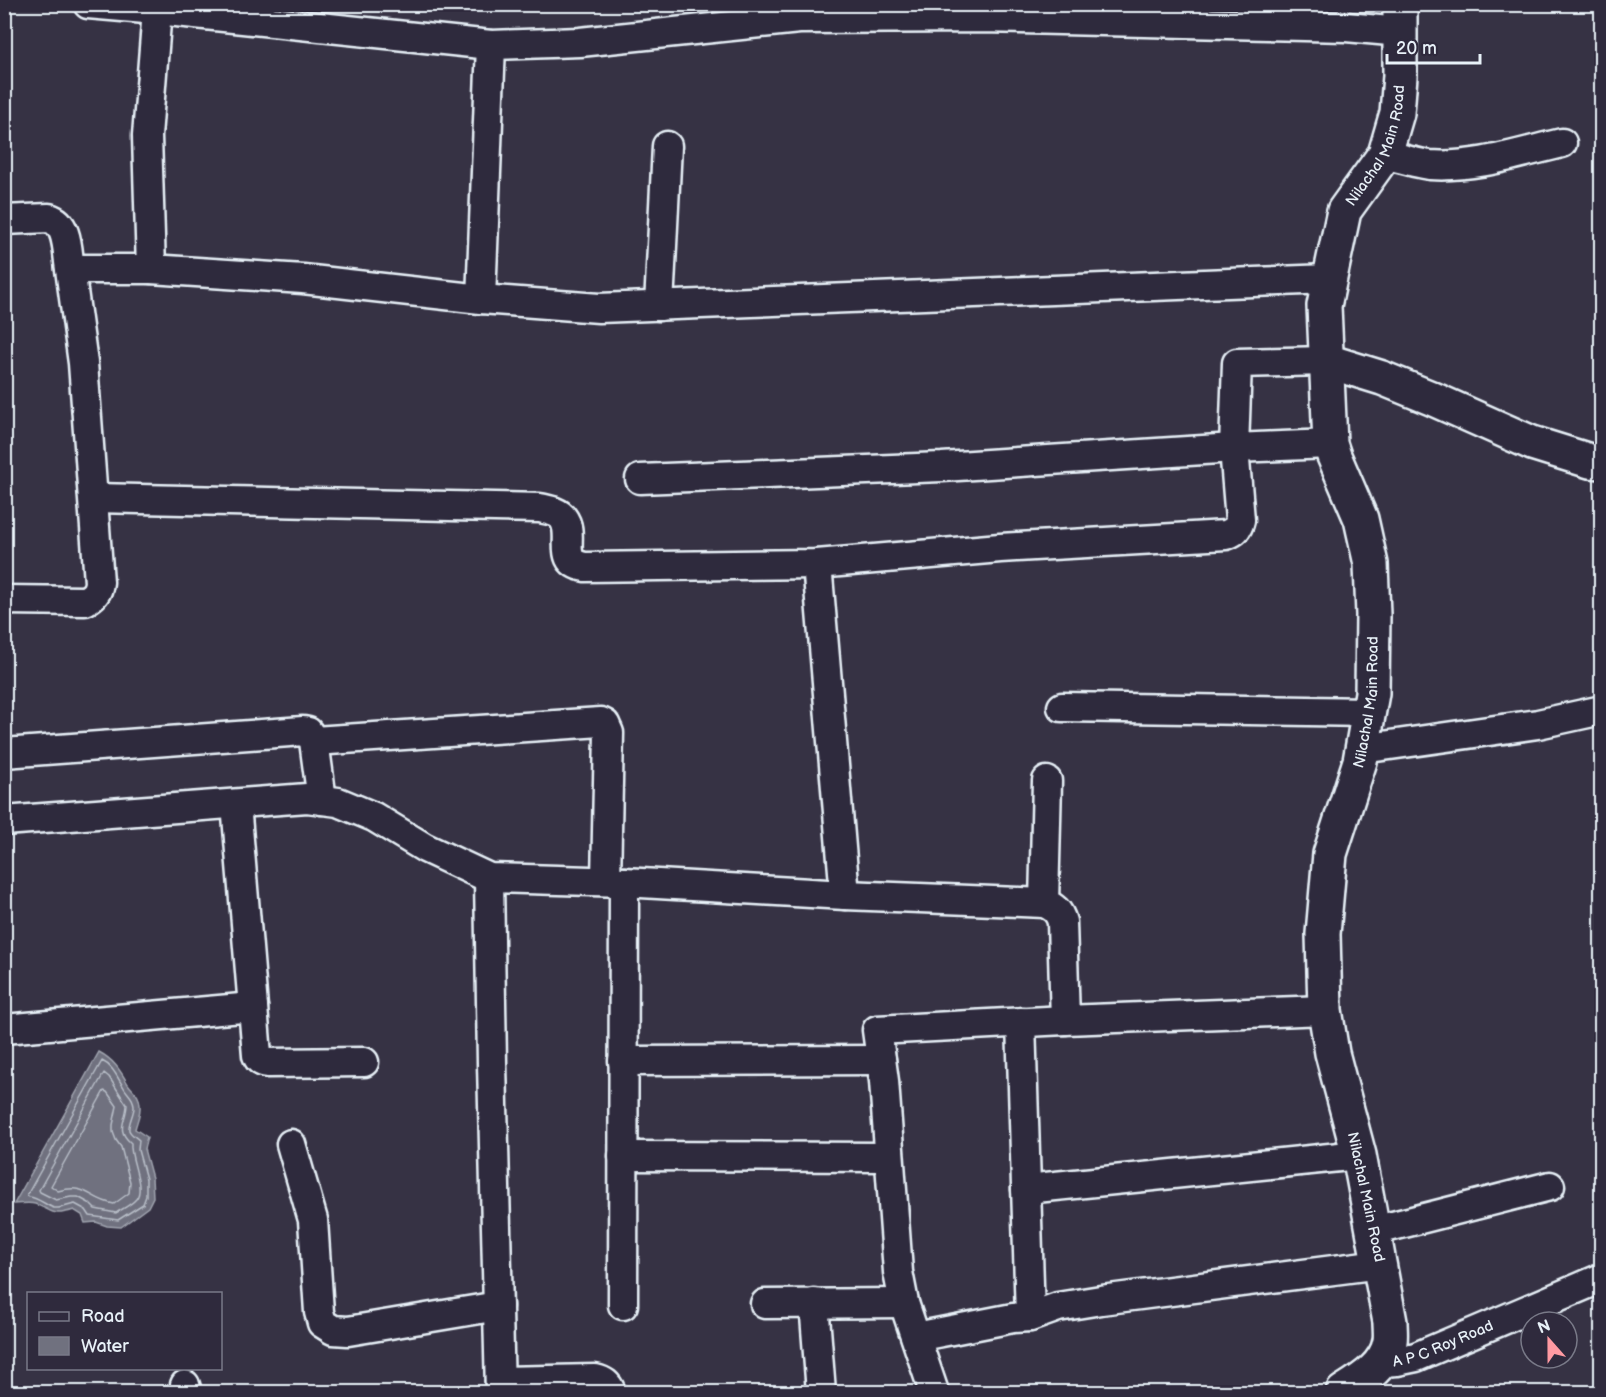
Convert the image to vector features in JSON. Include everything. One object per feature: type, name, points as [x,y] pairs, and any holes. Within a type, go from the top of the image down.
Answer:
[{"type":"street","points":[[88,4],[491,45],[580,42],[799,12],[1346,27],[1400,18]]},
{"type":"street","points":[[151,269],[147,136],[157,10]]},
{"type":"street","name":"Nilachal Main Road","points":[[1382,1362],[1390,1343],[1390,1322],[1359,1155],[1332,1053],[1325,1010],[1323,934],[1330,854],[1360,761],[1372,693],[1373,627],[1371,564],[1361,519],[1330,444],[1324,306],[1344,212],[1384,154],[1397,113],[1400,76],[1400,18]]},
{"type":"street","points":[[481,299],[491,45]]},
{"type":"street","points":[[1384,154],[1427,165],[1457,165],[1485,161],[1562,143]]},
{"type":"street","points":[[659,306],[667,146]]},
{"type":"street","points":[[4,220],[56,219],[64,230],[83,363],[99,582],[98,590],[85,601],[4,600]]},
{"type":"street","points":[[70,269],[151,269],[303,279],[481,299],[599,308],[1329,279]]},
{"type":"street","points":[[94,498],[540,508],[553,511],[562,517],[566,526],[568,556],[576,566],[585,567],[817,564],[1000,548],[1227,535],[1234,532],[1240,520],[1233,448],[1237,363],[1327,361],[1391,382],[1532,443],[1590,461],[1602,462]]},
{"type":"street","points":[[640,479],[942,467],[1330,444]]},
{"type":"street","points":[[817,564],[845,895]]},
{"type":"street","points":[[1062,707],[1368,712]]},
{"type":"street","points":[[1362,749],[1538,724],[1602,710]]},
{"type":"street","points":[[314,741],[601,722],[605,724],[609,733],[623,1061],[623,1305]]},
{"type":"street","points":[[4,753],[303,731],[308,732],[314,741],[322,800]]},
{"type":"street","points":[[1044,903],[1047,781]]},
{"type":"street","points":[[4,820],[307,798],[338,802],[374,817],[425,848],[489,878],[1044,903],[1053,906],[1060,914],[1062,922],[1065,1020]]},
{"type":"street","points":[[236,804],[258,1059],[262,1062],[364,1062]]},
{"type":"street","points":[[489,878],[500,1387],[595,1379],[608,1385],[611,1392]]},
{"type":"street","points":[[4,1029],[253,1007]]},
{"type":"street","points":[[934,1392],[904,1302],[898,1272],[877,1030],[1325,1010]]},
{"type":"street","points":[[1021,1022],[1030,1317]]},
{"type":"street","points":[[623,1061],[881,1060]]},
{"type":"street","points":[[291,1144],[313,1220],[319,1312],[322,1323],[333,1330],[348,1331],[498,1306]]},
{"type":"street","points":[[1026,1189],[1359,1155]]},
{"type":"street","points":[[623,1156],[889,1157]]},
{"type":"street","points":[[1373,1231],[1550,1186]]},
{"type":"street","points":[[916,1337],[1013,1318],[1030,1317],[1058,1307],[1101,1300],[1380,1264]]},
{"type":"street","name":"A P C Roy Road","points":[[1382,1362],[1416,1357],[1602,1278]]},
{"type":"street","points":[[765,1304],[904,1302]]},
{"type":"street","points":[[814,1303],[820,1392]]},
{"type":"street","points":[[1343,1392],[1364,1379],[1382,1362]]},
{"type":"water","points":[[99,1052],[109,1058],[138,1096],[140,1108],[135,1129],[147,1137],[144,1149],[152,1178],[153,1197],[148,1207],[121,1227],[96,1222],[85,1223],[82,1215],[74,1210],[57,1213],[33,1203],[14,1204]]}]
